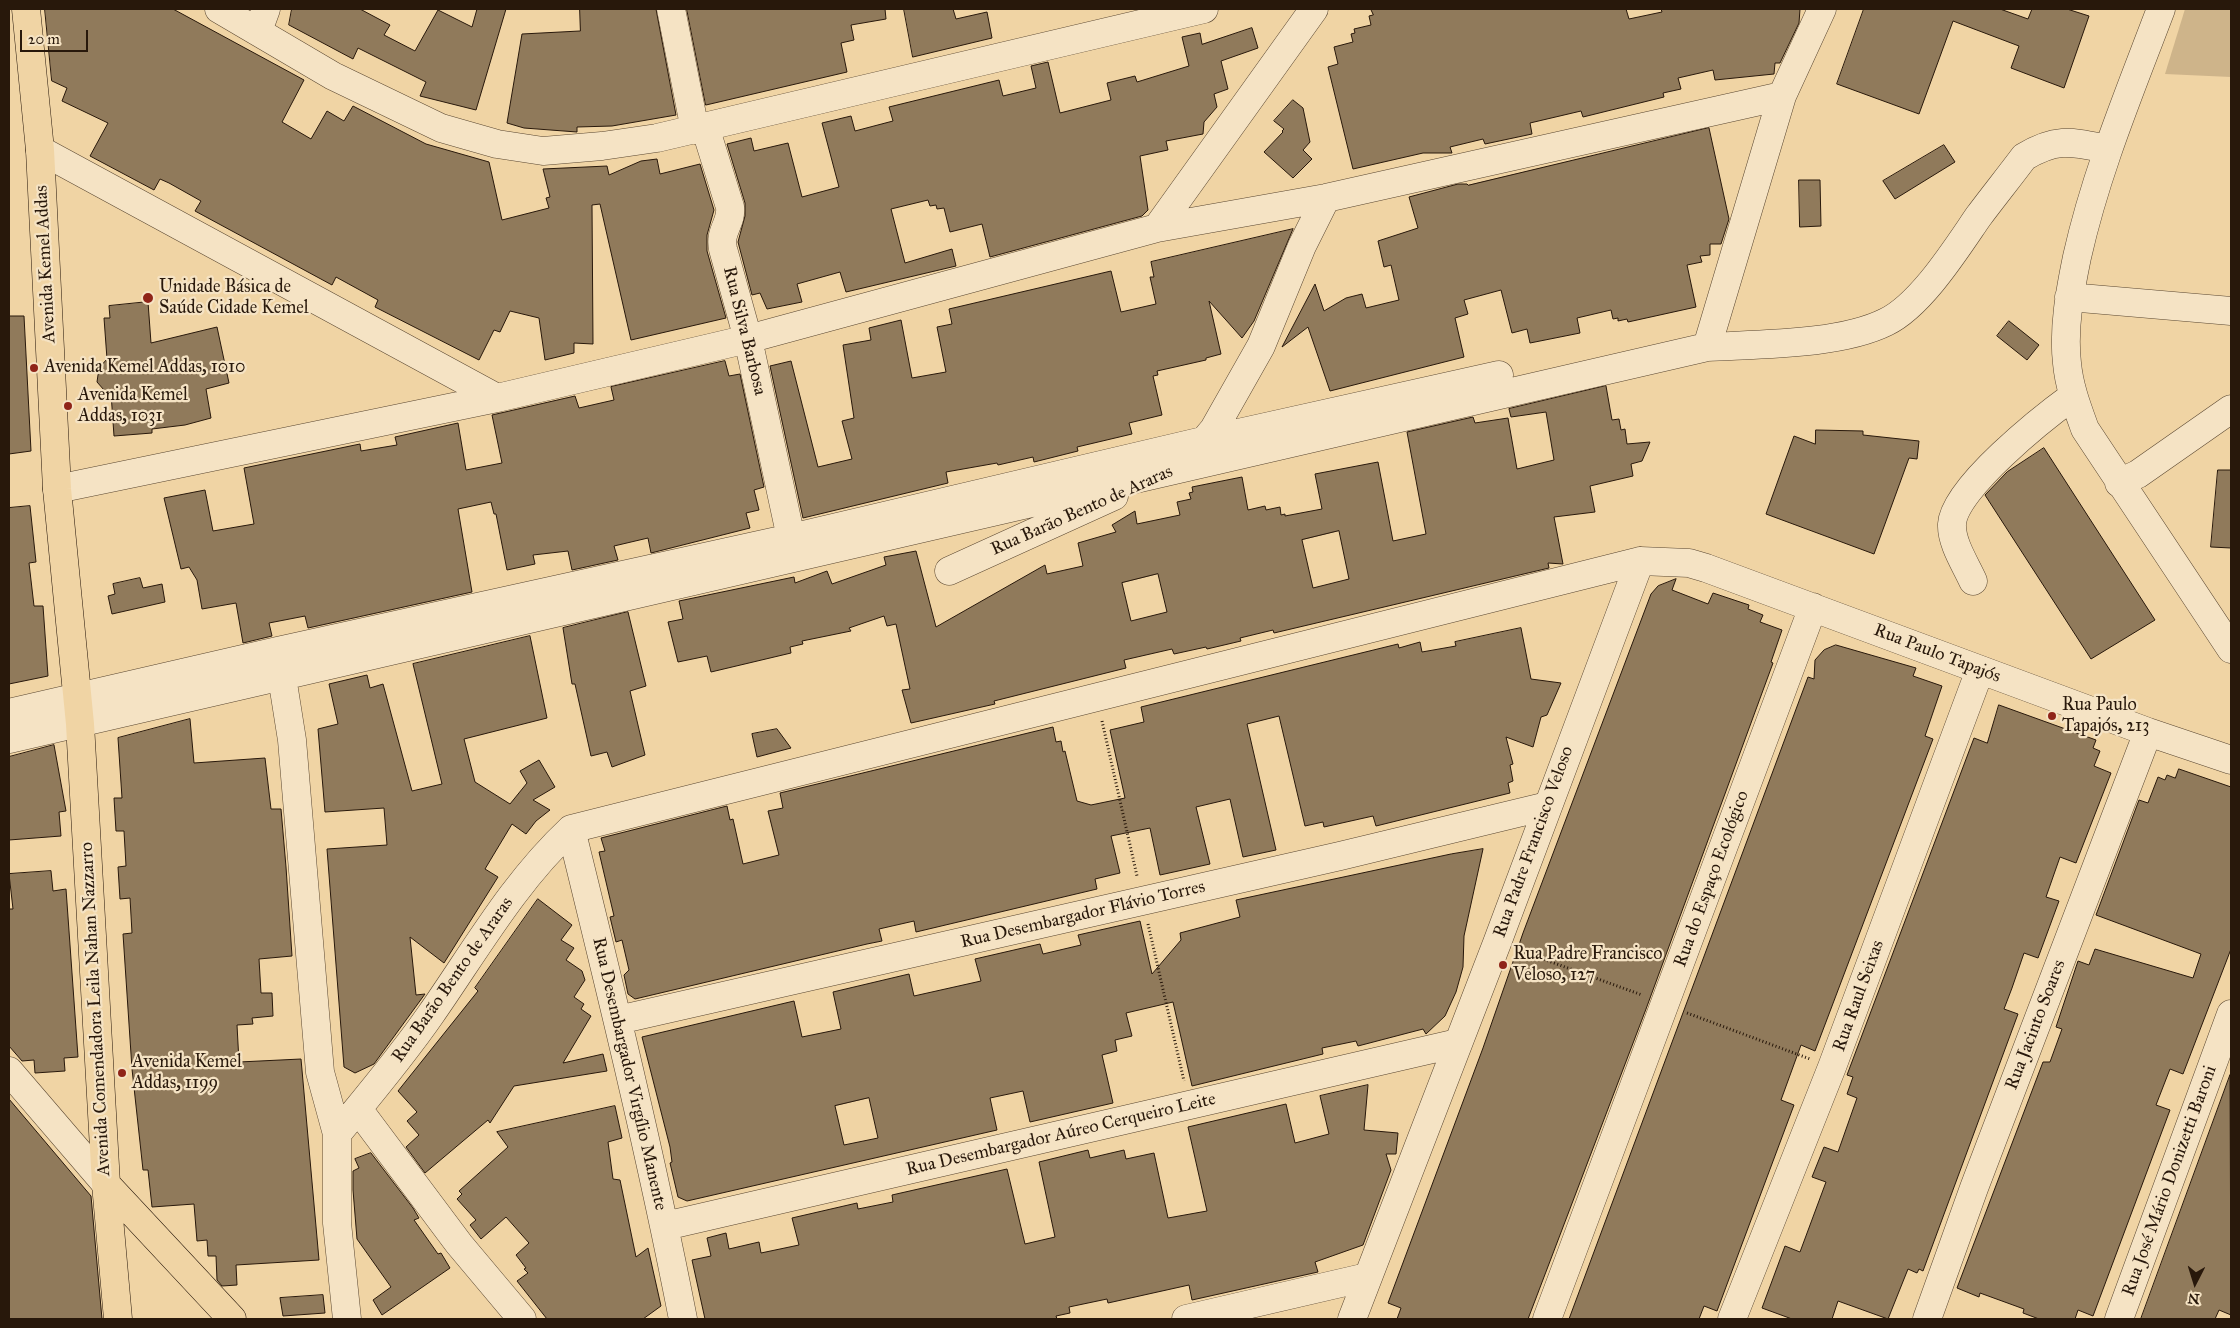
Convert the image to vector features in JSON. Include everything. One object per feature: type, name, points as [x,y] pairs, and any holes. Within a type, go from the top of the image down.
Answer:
[{"type":"main road","name":"Avenida Kemel Addas","points":[[26,9],[40,150],[58,488],[78,711]]},
{"type":"main road","name":"Avenida Comendadora Leila Nahan Nazzarro","points":[[78,711],[106,1184],[118,1319]]},
{"type":"main road","points":[[106,1184],[232,1319]]},
{"type":"street","points":[[219,9],[262,20],[333,76],[441,128],[497,144],[543,151],[592,147],[657,138],[700,129],[1204,9]]},
{"type":"street","name":"Rua Silva Barbosa","points":[[671,9],[700,129],[730,207],[730,219],[723,230],[721,242],[748,339],[791,538]]},
{"type":"street","points":[[1112,31],[1127,9]]},
{"type":"street","points":[[1157,228],[1314,9]]},
{"type":"street","points":[[1711,338],[1782,96],[1822,9]]},
{"type":"street","points":[[2161,9],[2108,149],[2084,227],[2069,296],[2067,362],[2073,396],[2085,429],[2119,483],[2231,649]]},
{"type":"street","points":[[58,488],[497,398],[748,339],[1157,228],[1326,198],[1782,96]]},
{"type":"street","points":[[9,739],[78,711],[280,664],[791,538],[1207,440],[1711,338],[1756,344],[1828,338],[1855,332],[1886,322],[1905,309],[1937,274],[2024,157],[2043,145],[2068,142],[2108,149]]},
{"type":"street","points":[[40,150],[497,398]]},
{"type":"street","name":"Rua Barão Bento de Araras","points":[[949,571],[1055,521],[1181,468],[1207,440],[1261,346],[1302,246],[1326,198]]},
{"type":"street","points":[[2069,296],[2231,311]]},
{"type":"street","points":[[280,664],[1181,468],[1711,338]]},
{"type":"street","points":[[1974,581],[1952,534],[1954,514],[1990,466],[2016,441],[2073,396]]},
{"type":"street","points":[[2119,483],[2138,474],[2231,410]]},
{"type":"street","name":"Rua Paulo Tapajós","points":[[571,829],[1640,561],[1689,563],[1813,607],[2148,732],[2231,760]]},
{"type":"street","name":"Rua Padre Francisco Veloso","points":[[1352,1319],[1640,561]]},
{"type":"street","name":"Rua do Espaço Ecológico","points":[[1547,1319],[1813,607]]},
{"type":"street","points":[[280,664],[292,740],[320,1072],[338,1134],[337,1223],[347,1319]]},
{"type":"street","name":"Rua Raul Seixas","points":[[1732,1319],[1832,1067],[1980,670]]},
{"type":"street","points":[[9,713],[78,711]]},
{"type":"street","name":"Rua Jacinto Soares","points":[[1927,1319],[1974,1188],[2148,732]]},
{"type":"street","name":"Rua Desembargador Flávio Torres","points":[[618,1020],[1340,856],[1547,806]]},
{"type":"street","name":"Rua Barão Bento de Araras","points":[[338,1134],[430,1016],[527,876],[550,848],[571,829]]},
{"type":"street","name":"Rua Desembargador Virgílio Manente","points":[[571,829],[618,1020],[665,1226],[683,1319]]},
{"type":"street","name":"Rua José Mário Donizetti Baroni","points":[[2119,1319],[2231,1014]]},
{"type":"street","name":"Rua Desembargador Aúreo Cerqueiro Leite","points":[[665,1226],[1458,1044]]},
{"type":"street","points":[[9,1071],[106,1184]]},
{"type":"street","points":[[358,1109],[459,1244],[522,1319]]},
{"type":"street","points":[[1186,1319],[1367,1277]]},
{"type":"shaded area","points":[[2185,9],[2231,9],[2231,77],[2165,74]]},
{"type":"building","points":[[45,9],[173,9],[304,80],[282,122],[311,139],[327,111],[344,121],[353,106],[426,144],[489,162],[502,220],[549,208],[546,198],[550,197],[543,169],[607,166],[609,175],[641,161],[657,159],[660,174],[700,164],[714,210],[707,235],[707,251],[726,318],[631,340],[600,204],[592,205],[593,344],[574,343],[574,353],[545,360],[539,318],[510,311],[500,332],[494,330],[479,360],[375,307],[378,300],[336,277],[332,285],[195,211],[201,201],[169,183],[160,179],[154,190],[90,156],[108,123],[62,101],[67,88],[52,81]]},
{"type":"building","points":[[292,9],[360,9],[390,25],[384,35],[415,51],[438,10],[472,27],[477,9],[506,9],[476,110],[420,96],[426,82],[358,48],[353,59],[289,25]]},
{"type":"building","points":[[580,9],[656,9],[676,115],[612,126],[577,127],[577,132],[524,128],[507,123],[522,34],[580,31]]},
{"type":"building","points":[[687,9],[885,9],[886,19],[851,25],[854,40],[841,43],[847,72],[706,105]]},
{"type":"building","points":[[904,9],[953,9],[956,19],[987,12],[992,38],[913,57]]},
{"type":"building","points":[[1371,9],[1626,9],[1629,19],[1662,12],[1661,9],[1800,9],[1799,23],[1780,63],[1775,63],[1774,74],[1715,80],[1713,70],[1678,78],[1681,89],[1663,93],[1664,97],[1583,117],[1581,111],[1530,123],[1532,134],[1485,144],[1483,139],[1450,147],[1452,153],[1423,153],[1353,169],[1328,67],[1338,64],[1334,47],[1353,42],[1351,34],[1355,33],[1354,29],[1371,25],[1369,16],[1373,15]]},
{"type":"building","points":[[1864,9],[2000,9],[2028,19],[2032,9],[2067,9],[2089,16],[2064,88],[2011,68],[2019,46],[1953,21],[1919,114],[1837,84]]},
{"type":"building","points":[[1252,28],[1258,48],[1221,61],[1228,89],[1214,94],[1217,107],[1204,122],[1203,134],[1166,141],[1168,150],[1140,156],[1148,210],[1142,216],[990,257],[982,224],[950,232],[944,208],[937,209],[936,205],[930,206],[928,200],[891,209],[905,263],[952,249],[956,266],[846,292],[840,272],[797,284],[802,302],[767,309],[760,293],[752,295],[738,242],[745,216],[745,203],[727,144],[751,138],[754,151],[788,143],[802,197],[839,187],[822,123],[851,116],[855,131],[893,121],[889,107],[999,80],[1003,96],[1036,88],[1031,66],[1048,62],[1060,113],[1111,100],[1107,83],[1135,76],[1137,82],[1189,66],[1182,37],[1200,33],[1202,44]]},
{"type":"building","points":[[1293,100],[1303,108],[1310,142],[1303,150],[1312,159],[1293,178],[1264,152],[1283,132],[1284,129],[1274,121]]},
{"type":"building","points":[[1709,128],[1729,219],[1721,244],[1710,244],[1710,255],[1700,256],[1702,262],[1687,265],[1696,307],[1628,322],[1627,319],[1618,321],[1618,318],[1613,319],[1611,310],[1577,318],[1580,333],[1530,343],[1527,329],[1512,333],[1501,290],[1464,300],[1468,314],[1455,318],[1464,357],[1330,391],[1308,327],[1282,347],[1315,284],[1324,311],[1346,298],[1362,294],[1366,308],[1399,300],[1391,265],[1384,267],[1378,241],[1418,228],[1409,197],[1458,184],[1468,185]]},
{"type":"building","points":[[1944,145],[1955,162],[1895,199],[1883,181]]},
{"type":"building","points":[[1799,180],[1820,180],[1821,226],[1800,227]]},
{"type":"building","points":[[1293,229],[1254,321],[1242,338],[1209,301],[1221,354],[1206,358],[1206,360],[1157,371],[1158,375],[1153,376],[1162,415],[1129,423],[1132,434],[1077,447],[1078,451],[1034,462],[1033,457],[998,465],[997,463],[946,472],[948,483],[803,518],[770,366],[791,361],[818,467],[852,459],[842,421],[854,418],[843,345],[871,340],[869,328],[901,320],[912,378],[946,372],[937,327],[952,324],[949,309],[1111,271],[1121,312],[1156,304],[1150,277],[1154,277],[1151,262]]},
{"type":"building","points":[[148,302],[151,343],[217,327],[229,383],[206,389],[211,418],[185,425],[152,429],[152,433],[114,436],[111,393],[104,390],[97,382],[99,368],[107,359],[104,318],[110,318],[109,306]]},
{"type":"building","points":[[9,316],[24,316],[31,451],[9,454]]},
{"type":"building","points":[[2009,321],[2039,345],[2027,360],[1997,336]]},
{"type":"building","points":[[725,361],[729,376],[740,374],[764,487],[754,490],[759,510],[746,513],[750,528],[651,553],[648,538],[614,546],[618,560],[572,570],[568,551],[533,555],[535,564],[507,570],[496,514],[494,514],[491,502],[458,509],[472,592],[308,628],[305,616],[269,623],[272,636],[243,643],[236,603],[202,609],[197,580],[189,567],[181,569],[164,498],[205,490],[213,531],[254,524],[244,468],[360,444],[361,451],[397,445],[395,437],[458,423],[466,470],[502,463],[492,415],[575,396],[579,408],[614,400],[611,387]]},
{"type":"building","points":[[1606,386],[1612,420],[1619,419],[1621,430],[1625,429],[1627,444],[1650,442],[1642,461],[1631,464],[1633,476],[1590,486],[1595,512],[1554,517],[1563,564],[1548,563],[1549,568],[1274,633],[1273,630],[1240,638],[1241,641],[1207,649],[1206,647],[1174,654],[1172,649],[1124,660],[1126,668],[994,701],[995,704],[911,723],[902,690],[910,689],[896,624],[887,626],[884,616],[849,628],[851,631],[802,641],[803,644],[790,647],[791,653],[711,672],[707,656],[678,662],[668,622],[683,619],[679,601],[794,577],[795,583],[827,571],[832,584],[886,565],[884,557],[916,551],[936,627],[1045,565],[1047,574],[1083,566],[1078,543],[1116,532],[1112,525],[1135,511],[1137,524],[1180,515],[1177,502],[1191,499],[1189,493],[1193,492],[1192,487],[1242,477],[1248,510],[1265,506],[1266,510],[1280,507],[1281,515],[1285,514],[1285,516],[1322,509],[1315,474],[1378,462],[1393,541],[1426,534],[1407,432],[1473,417],[1475,423],[1508,418],[1517,469],[1554,460],[1546,412],[1511,417],[1509,409]],"holes":[[[1339,531],[1349,579],[1313,588],[1302,540]],[[1158,574],[1167,612],[1131,621],[1122,583]]]},
{"type":"building","points":[[1816,430],[1863,431],[1863,435],[1919,441],[1917,459],[1909,458],[1874,554],[1766,514],[1794,436],[1815,444]]},
{"type":"building","points":[[2044,448],[2155,620],[2091,659],[1985,495],[2007,472]]},
{"type":"building","points":[[2218,470],[2231,470],[2231,548],[2211,547]]},
{"type":"building","points":[[30,506],[36,562],[29,563],[34,606],[43,606],[48,676],[9,684],[9,508]]},
{"type":"building","points":[[140,578],[143,588],[162,584],[165,602],[112,614],[108,596],[115,594],[113,584]]},
{"type":"building","points":[[1676,579],[1672,590],[1708,604],[1713,593],[1749,605],[1748,609],[1763,615],[1760,622],[1782,630],[1771,662],[1773,663],[1646,1009],[1528,1319],[1397,1319],[1401,1308],[1388,1303],[1483,1048],[1523,933],[1651,594],[1658,586]]},
{"type":"building","points":[[628,612],[646,686],[630,691],[645,755],[612,767],[607,752],[591,756],[575,684],[572,684],[563,628]]},
{"type":"building","points":[[1521,628],[1531,679],[1561,683],[1547,715],[1541,717],[1533,747],[1506,737],[1513,764],[1510,765],[1513,781],[1508,783],[1510,793],[1376,826],[1373,816],[1324,827],[1323,822],[1305,826],[1279,716],[1247,724],[1276,850],[1243,857],[1230,799],[1196,807],[1210,864],[1160,875],[1150,828],[1111,836],[1120,873],[1095,879],[1097,889],[916,932],[914,921],[879,929],[882,941],[635,999],[628,994],[624,975],[629,970],[622,940],[616,942],[610,917],[614,916],[599,852],[605,851],[601,838],[727,806],[730,820],[733,819],[743,864],[779,855],[768,811],[783,808],[780,793],[1053,727],[1056,742],[1061,741],[1063,752],[1065,751],[1077,801],[1091,805],[1125,798],[1110,730],[1144,722],[1141,707],[1398,644],[1399,648],[1420,642],[1422,652],[1456,646],[1455,642]]},
{"type":"building","points":[[530,636],[547,718],[464,739],[475,782],[510,804],[527,783],[520,771],[539,760],[555,787],[533,800],[550,810],[536,821],[526,834],[512,824],[485,869],[498,877],[444,963],[410,937],[416,995],[425,994],[374,1064],[355,1073],[344,1067],[327,849],[387,845],[384,808],[325,812],[318,729],[338,724],[329,684],[367,675],[370,688],[383,684],[412,791],[442,784],[413,664]]},
{"type":"building","points":[[1836,645],[1916,668],[1913,676],[1942,686],[1925,736],[1933,739],[1815,1051],[1801,1045],[1781,1100],[1794,1105],[1717,1311],[1704,1306],[1699,1319],[1569,1319],[1808,677],[1814,679],[1815,660],[1824,650]]},
{"type":"building","points":[[1999,705],[2096,740],[2093,748],[2100,751],[2094,766],[2111,773],[2076,863],[2060,857],[2046,897],[2059,901],[2038,958],[2024,953],[2004,1009],[2018,1014],[1923,1271],[1919,1269],[1917,1273],[1908,1269],[1888,1319],[1838,1301],[1832,1319],[1792,1319],[1762,1308],[1785,1246],[1800,1252],[1826,1182],[1812,1177],[1824,1147],[1838,1152],[1857,1098],[1847,1094],[1853,1077],[1847,1075],[1974,738],[1987,743]]},
{"type":"building","points":[[190,719],[194,763],[265,758],[271,809],[281,809],[292,956],[259,959],[261,993],[272,993],[273,1016],[252,1018],[253,1024],[237,1025],[239,1062],[301,1059],[319,1260],[236,1265],[237,1285],[222,1286],[217,1280],[216,1256],[208,1256],[207,1240],[197,1241],[194,1204],[152,1207],[148,1170],[143,1170],[132,1069],[123,934],[132,933],[130,898],[120,899],[118,867],[126,866],[124,831],[116,831],[114,798],[122,798],[118,738]]},
{"type":"building","points":[[777,729],[791,748],[757,757],[752,734]]},
{"type":"building","points":[[54,745],[66,811],[59,812],[61,836],[9,840],[9,757]]},
{"type":"building","points":[[2179,769],[2231,787],[2231,949],[2183,1074],[2170,1069],[2156,1105],[2170,1110],[2093,1316],[2078,1310],[2075,1319],[2039,1319],[2023,1313],[2024,1309],[1980,1293],[1979,1297],[1957,1288],[2043,1062],[2050,1062],[2062,1029],[2056,1027],[2078,961],[2089,965],[2095,949],[2193,978],[2201,954],[2096,915],[2139,800],[2148,803],[2158,777],[2165,780],[2167,775],[2175,778]]},
{"type":"building","points":[[1483,849],[1464,936],[1463,967],[1456,992],[1445,1016],[1426,1034],[1423,1029],[1358,1046],[1356,1041],[1322,1048],[1323,1054],[1192,1086],[1173,1002],[1126,1013],[1132,1036],[1115,1040],[1117,1051],[1102,1055],[1113,1103],[1030,1122],[1023,1091],[990,1098],[997,1130],[687,1201],[678,1197],[670,1163],[672,1162],[670,1147],[642,1037],[794,1001],[802,1037],[841,1029],[833,992],[909,974],[914,996],[981,981],[975,959],[1040,944],[1043,954],[1081,945],[1078,935],[1140,921],[1152,974],[1181,940],[1180,933],[1240,917],[1236,900],[1451,854]],"holes":[[[869,1098],[878,1138],[844,1145],[835,1106]]]},
{"type":"building","points":[[51,871],[53,891],[66,889],[78,1057],[64,1058],[65,1071],[35,1073],[34,1060],[22,1061],[9,1046],[9,909],[13,909],[9,874]]},
{"type":"building","points":[[538,899],[572,925],[561,940],[574,948],[566,960],[582,971],[585,980],[574,997],[584,1004],[581,1009],[591,1016],[563,1063],[603,1054],[607,1071],[514,1086],[490,1123],[488,1120],[425,1173],[406,1147],[419,1135],[407,1121],[417,1112],[398,1091],[478,991],[475,988]]},
{"type":"building","points":[[2230,1075],[2231,1315],[2219,1310],[2215,1319],[2141,1319]]},
{"type":"building","points":[[1368,1085],[1364,1130],[1398,1133],[1396,1154],[1386,1154],[1391,1170],[1363,1245],[1315,1262],[1318,1272],[1192,1300],[1189,1285],[1108,1303],[1107,1299],[1069,1307],[1070,1313],[1056,1316],[1057,1319],[705,1319],[692,1260],[711,1256],[707,1238],[726,1233],[729,1249],[759,1242],[761,1253],[799,1245],[792,1218],[857,1203],[858,1209],[893,1202],[892,1195],[1007,1169],[1025,1244],[1055,1237],[1039,1162],[1088,1150],[1090,1158],[1124,1150],[1126,1159],[1154,1153],[1168,1218],[1207,1211],[1188,1127],[1286,1104],[1295,1143],[1329,1134],[1320,1096]]},
{"type":"building","points":[[9,1099],[91,1196],[102,1319],[9,1319]]},
{"type":"building","points":[[615,1106],[622,1138],[608,1142],[613,1179],[620,1180],[636,1257],[648,1248],[661,1306],[643,1319],[547,1319],[517,1281],[528,1273],[516,1255],[529,1243],[506,1217],[481,1239],[470,1225],[476,1220],[457,1199],[462,1194],[459,1191],[508,1147],[497,1132]]},
{"type":"building","points":[[371,1153],[413,1208],[419,1218],[414,1220],[438,1254],[441,1253],[450,1268],[382,1315],[373,1300],[391,1287],[357,1239],[353,1190],[353,1171],[359,1168],[355,1159]]},
{"type":"building","points":[[323,1295],[325,1313],[283,1316],[280,1298]]},
{"type":"place","name":"Unidade Básica de Saúde Cidade Kemel","points":[[148,298]]},
{"type":"place","name":"Avenida Kemel Addas, 1010","points":[[34,368]]},
{"type":"place","name":"Avenida Kemel Addas, 1031","points":[[68,406]]},
{"type":"place","name":"Rua Paulo Tapajós, 213","points":[[2052,716]]},
{"type":"place","name":"Rua Padre Francisco Veloso, 127","points":[[1503,965]]},
{"type":"place","name":"Avenida Kemel Addas, 1199","points":[[122,1073]]}]
